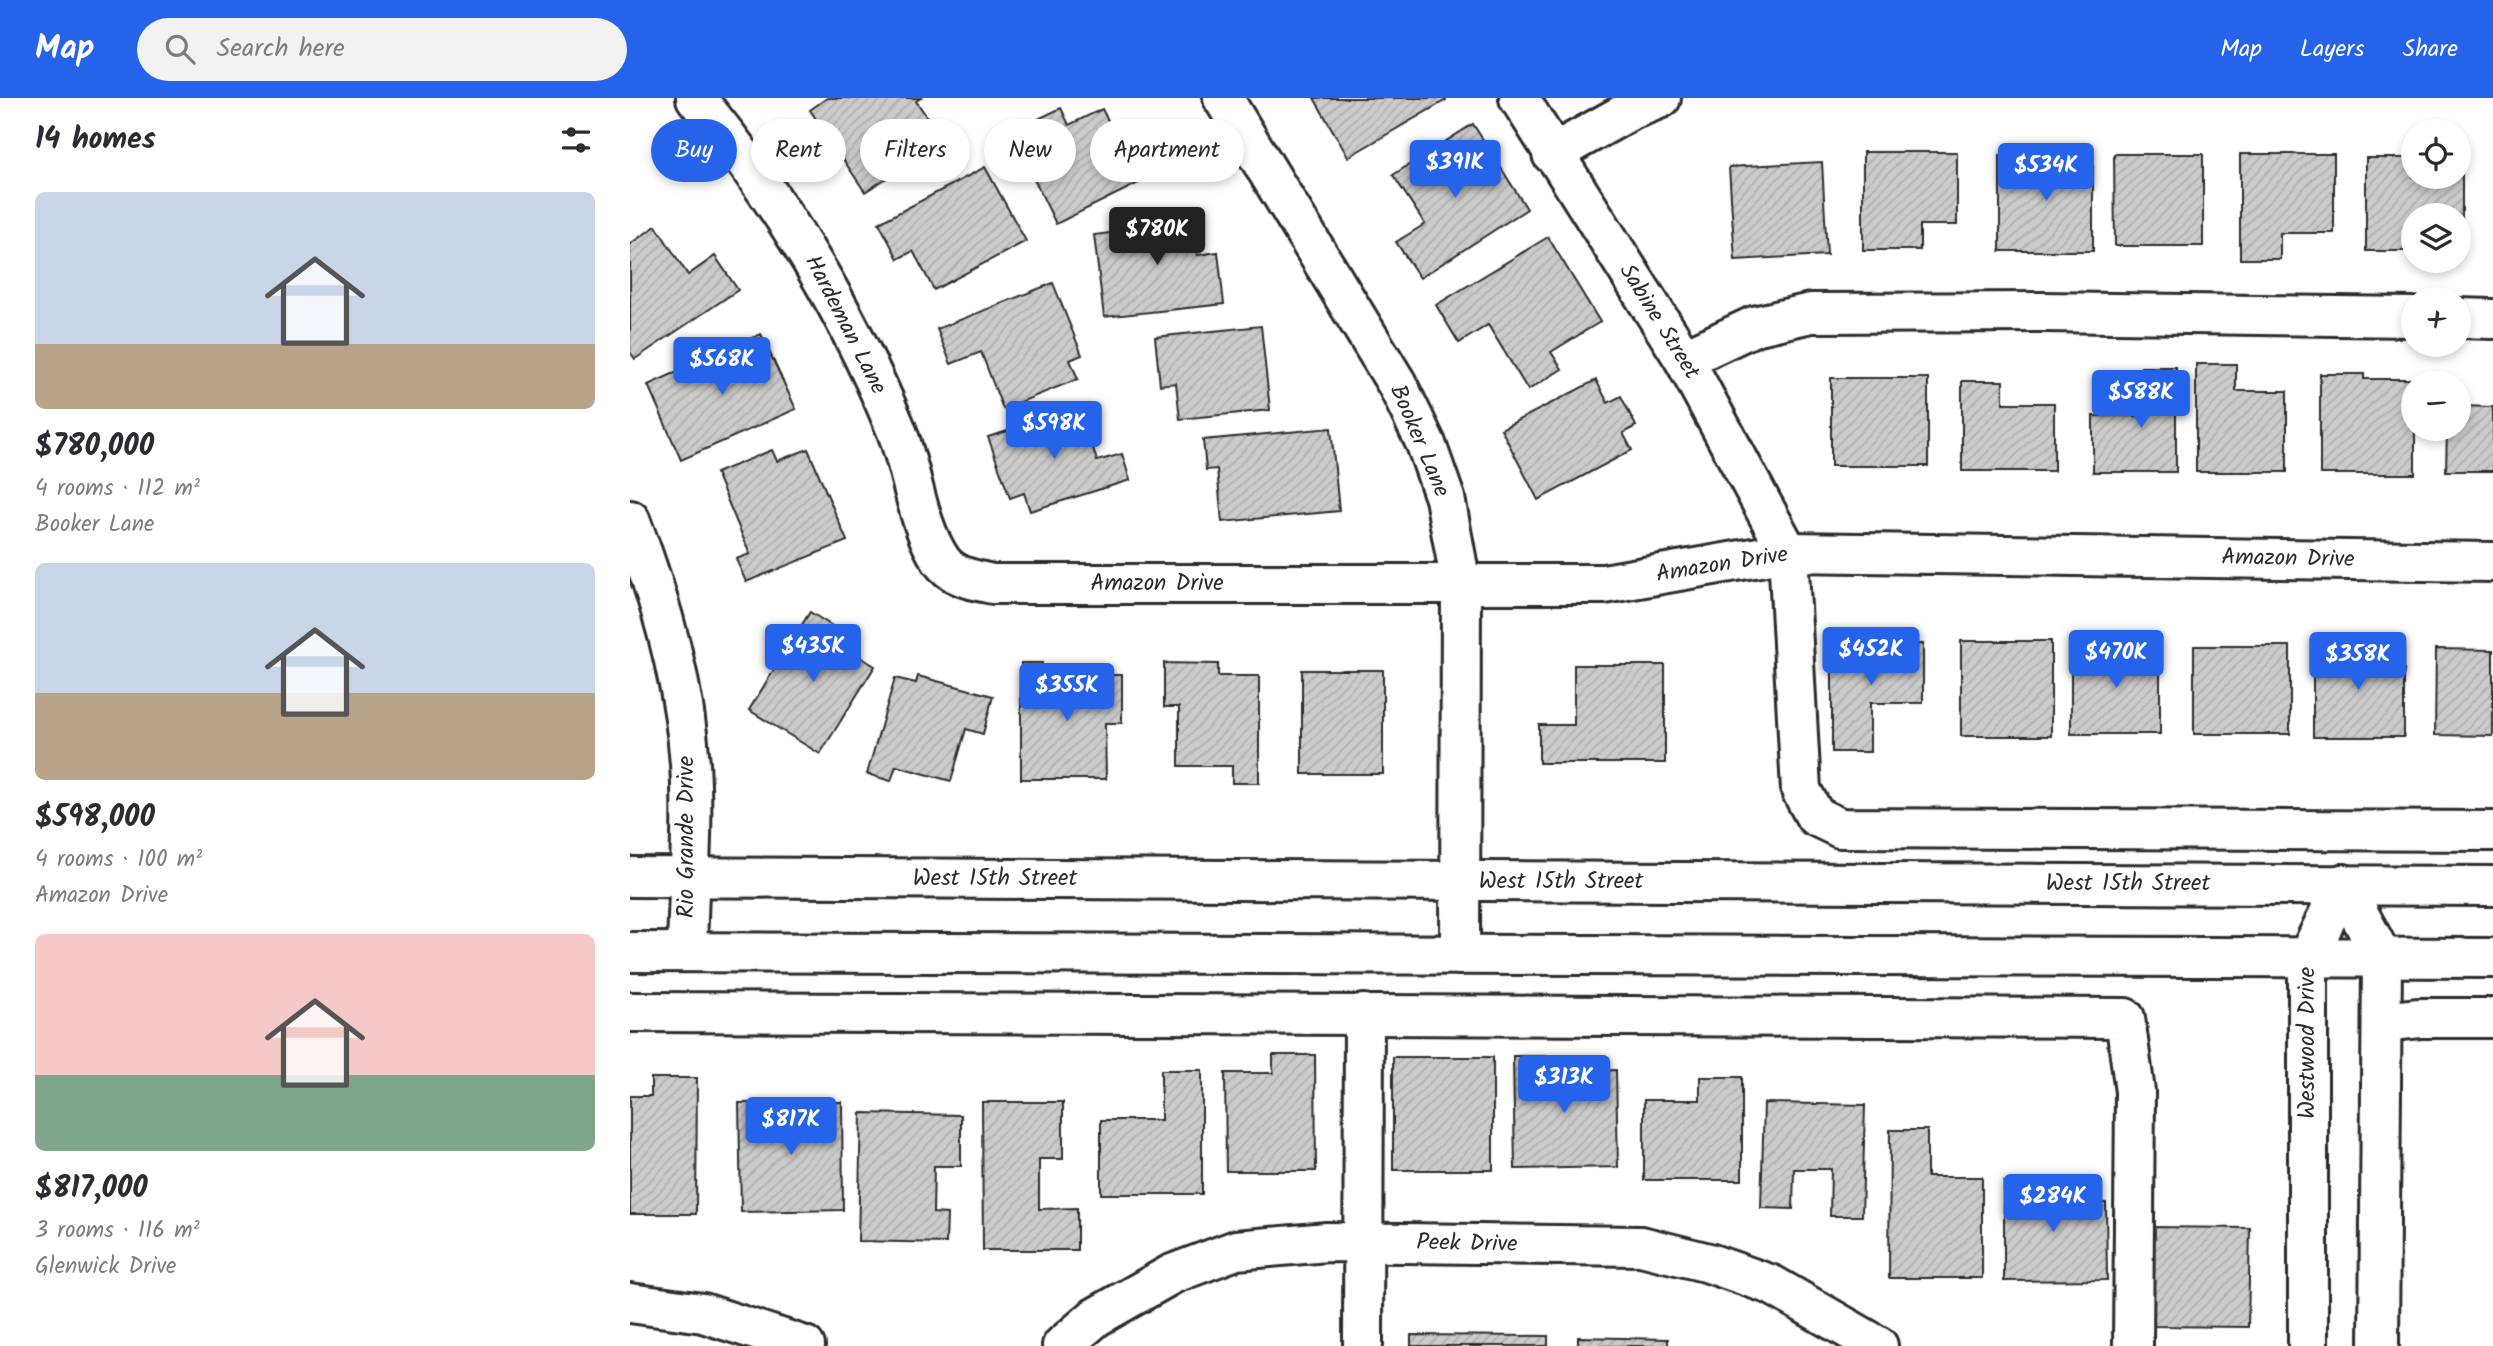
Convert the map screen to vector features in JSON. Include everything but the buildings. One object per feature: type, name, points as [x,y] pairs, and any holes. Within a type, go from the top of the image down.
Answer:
[{"type":"street","name":"Hardeman Lane","points":[[696,98],[779,206],[843,315],[897,432],[934,546],[942,561],[954,573]]},
{"type":"street","name":"Booker Lane","points":[[1223,98],[1411,411],[1445,498],[1461,584],[1460,955]]},
{"type":"street","name":"Sabine Street","points":[[1519,98],[1684,359],[1788,552]]},
{"type":"street","points":[[1552,154],[1631,110],[1661,98]]},
{"type":"street","points":[[1684,359],[1754,326],[1811,313],[2028,312],[2401,317]]},
{"type":"street","points":[[2471,318],[2493,318]]},
{"type":"street","name":"Rio Grande Drive","points":[[630,520],[652,575],[676,673],[690,764],[687,952]]},
{"type":"street","name":"Amazon Drive","points":[[954,573],[993,584],[1604,584],[1788,552],[2493,562]]},
{"type":"street","points":[[1788,552],[1801,790],[1815,816],[1840,828],[2493,831]]},
{"type":"street","name":"West 15th Street","points":[[630,877],[2493,886]]},
{"type":"street","points":[[2343,884],[2382,957],[2379,1346]]},
{"type":"street","name":"Westwood Drive","points":[[2308,1346],[2308,957],[2343,884]]},
{"type":"street","points":[[630,952],[2493,958]]},
{"type":"street","points":[[630,1012],[2125,1018],[2135,1092],[2133,1346]]},
{"type":"street","points":[[1363,1346],[1364,1014]]},
{"type":"street","points":[[2382,1022],[2420,1018],[2493,1018]]},
{"type":"street","name":"Peek Drive","points":[[1062,1346],[1097,1317],[1172,1274],[1236,1250],[1327,1242],[1641,1246],[1709,1262],[1772,1285],[1878,1346]]},
{"type":"street","points":[[630,1303],[703,1313],[805,1346]]}]
